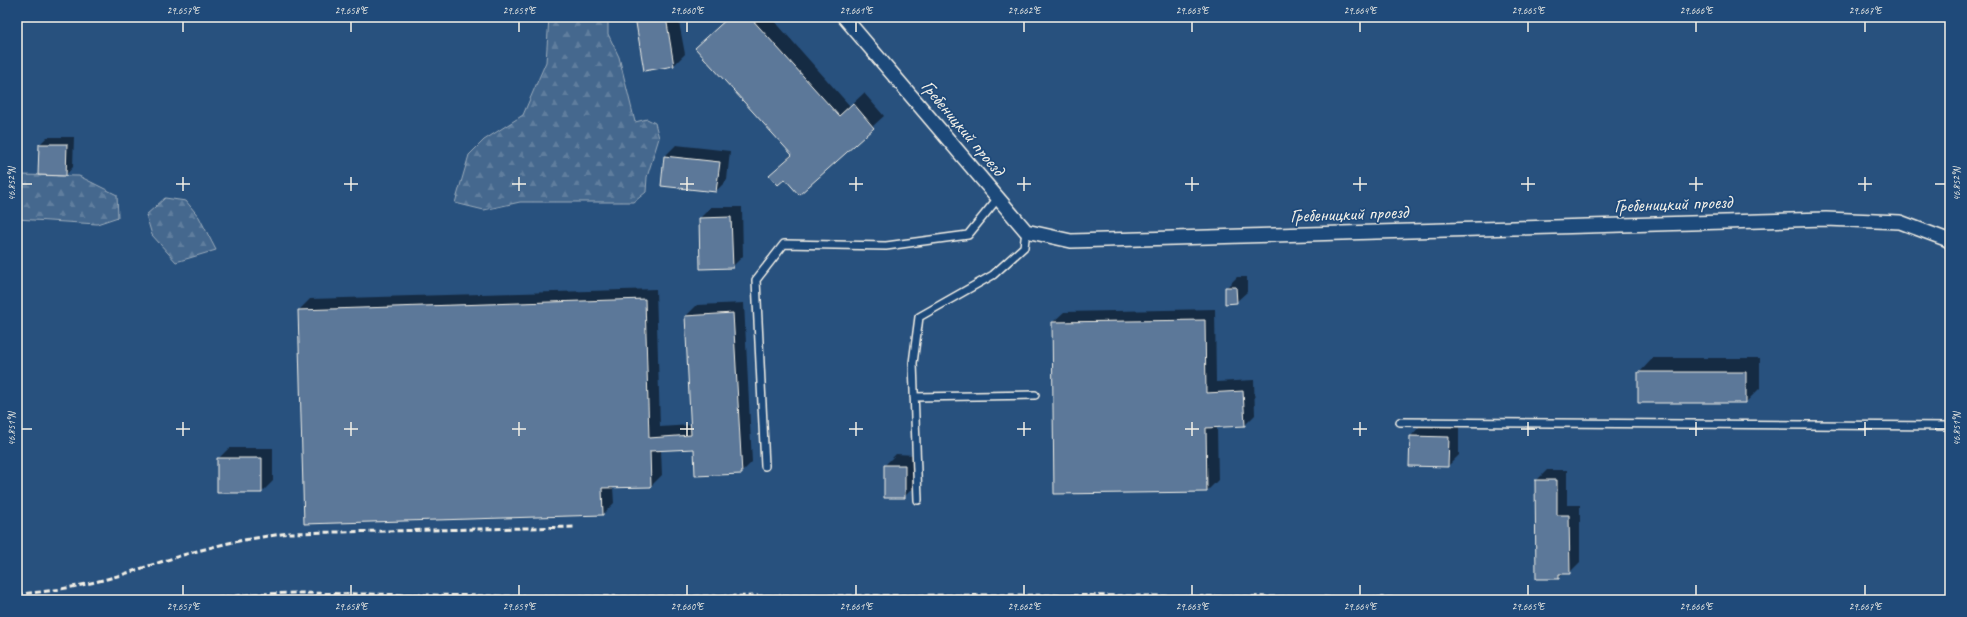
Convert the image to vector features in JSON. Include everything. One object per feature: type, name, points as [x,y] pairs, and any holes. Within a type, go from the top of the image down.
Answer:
[{"type":"street","name":"Гребеницкий проезд","points":[[844,17],[1026,231],[1072,241],[1826,219],[1900,222],[1950,242]]},
{"type":"lane","points":[[765,466],[756,280],[784,244],[886,246],[968,235],[998,198]]},
{"type":"lane","points":[[918,500],[913,363],[919,317],[993,276],[1024,247],[1026,231]]},
{"type":"lane","points":[[914,397],[1036,395]]},
{"type":"lane","points":[[1400,422],[1950,426]]},
{"type":"green space","points":[[549,17],[608,17],[608,34],[619,57],[635,122],[647,119],[655,123],[659,138],[647,177],[646,192],[634,202],[520,202],[484,210],[455,203],[469,155],[484,140],[523,115],[546,62]]},
{"type":"green space","points":[[17,175],[79,176],[117,195],[118,217],[97,224],[17,219]]},
{"type":"green space","points":[[165,198],[186,201],[199,217],[216,250],[176,262],[152,235],[146,215]]},
{"type":"building","points":[[635,17],[666,17],[674,66],[644,71]]},
{"type":"building","points":[[729,17],[750,17],[839,116],[853,103],[874,128],[799,195],[785,179],[778,185],[769,175],[792,155],[695,48]]},
{"type":"building","points":[[39,144],[67,144],[66,176],[38,175]]},
{"type":"building","points":[[664,156],[720,162],[716,192],[661,186]]},
{"type":"building","points":[[731,217],[733,268],[700,269],[699,218]]},
{"type":"building","points":[[1225,287],[1236,287],[1237,303],[1225,304]]},
{"type":"building","points":[[645,299],[649,438],[691,435],[685,316],[733,313],[742,474],[695,476],[694,449],[650,451],[651,487],[602,488],[603,515],[304,524],[298,310]]},
{"type":"building","points":[[1205,320],[1206,393],[1243,391],[1245,426],[1206,428],[1207,492],[1054,494],[1052,322]]},
{"type":"building","points":[[1638,372],[1746,372],[1746,403],[1638,403]]},
{"type":"building","points":[[1410,436],[1449,437],[1448,467],[1409,466]]},
{"type":"building","points":[[217,458],[262,458],[262,493],[217,493]]},
{"type":"building","points":[[884,465],[905,465],[905,498],[884,498]]},
{"type":"building","points":[[1535,480],[1557,480],[1557,515],[1569,515],[1570,574],[1559,574],[1559,579],[1536,579]]},
{"type":"railway","points":[[17,594],[43,592],[82,585],[121,575],[216,546],[289,533],[576,527]]},
{"type":"railway","points":[[199,600],[256,594],[298,593],[554,597],[1005,595],[1415,598]]},
{"type":"railway","points":[[182,600],[204,599]]},
{"type":"railway","points":[[17,600],[37,600]]}]
